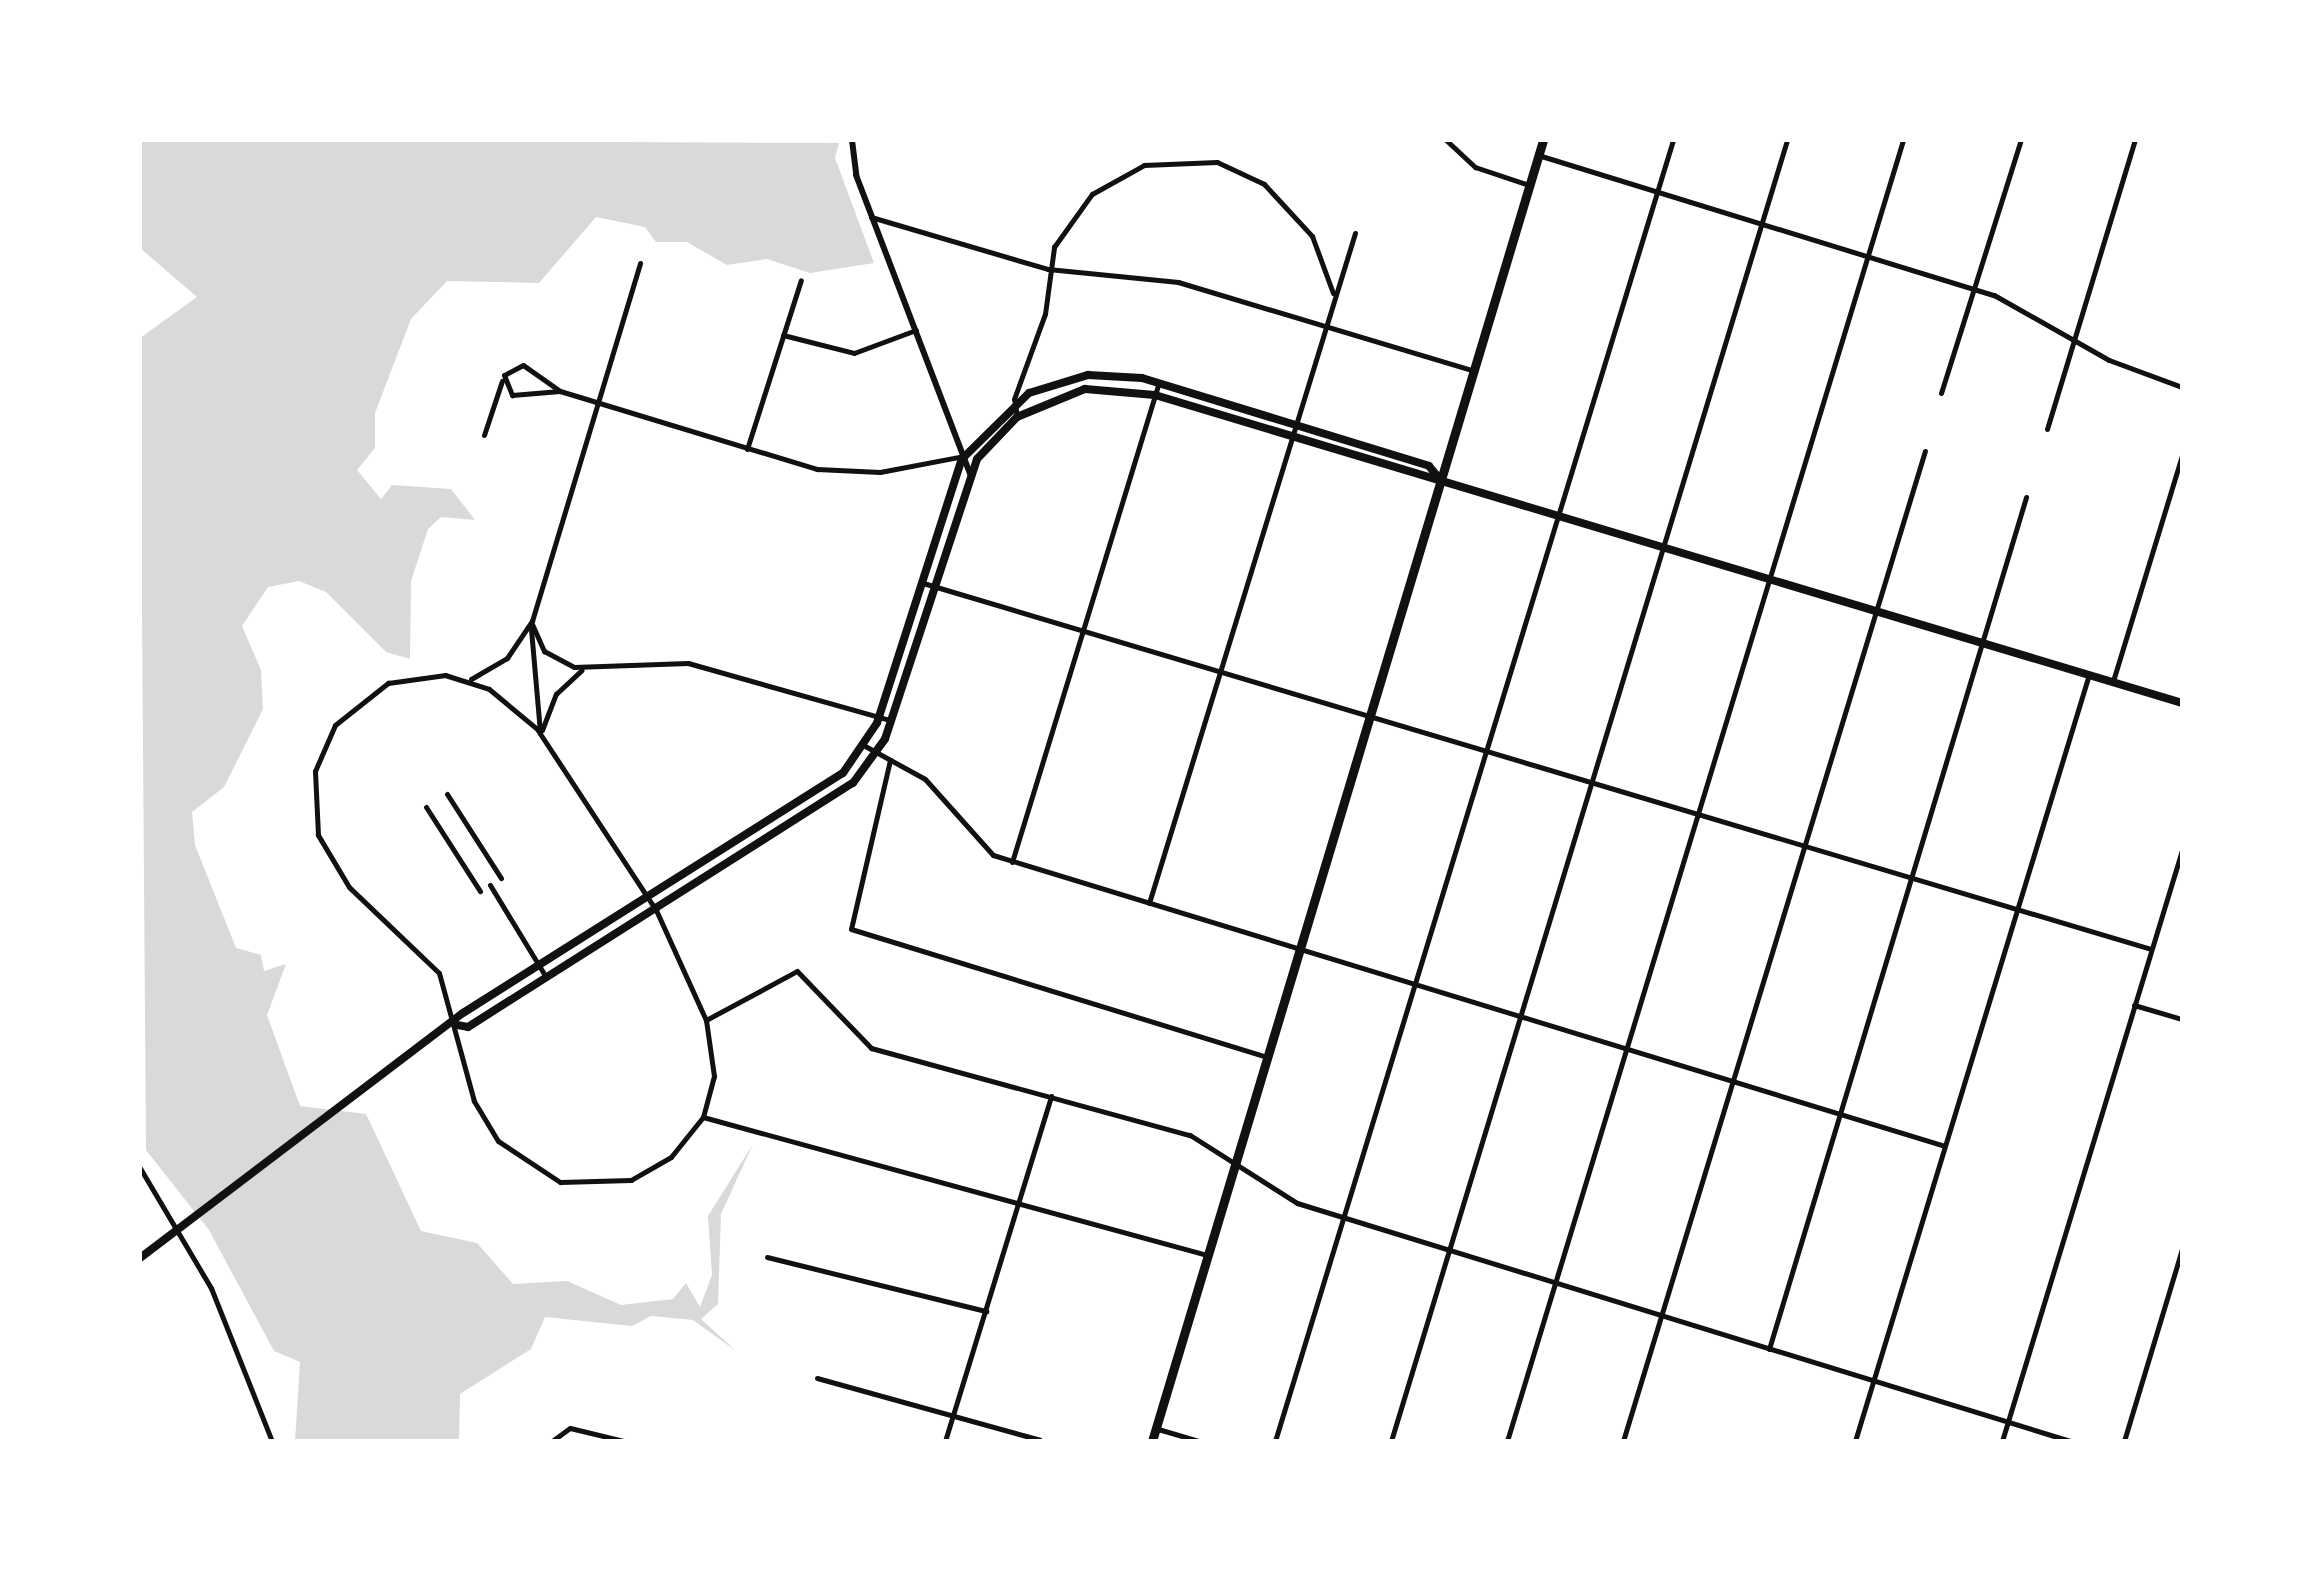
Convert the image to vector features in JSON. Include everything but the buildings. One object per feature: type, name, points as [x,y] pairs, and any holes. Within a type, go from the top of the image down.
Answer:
[{"type":"highway","points":[[1152,1441],[1366,714],[1543,140]]},
{"type":"main road","points":[[140,1258],[374,1082],[540,966],[831,784],[865,746],[879,717],[964,456],[1013,404],[1088,375],[1159,382],[1425,464],[1438,477]]},
{"type":"main road","points":[[456,1025],[468,1027],[838,796],[878,753],[892,721],[970,474],[1018,417],[1085,389],[1155,395],[1666,544],[2182,703]]},
{"type":"street","points":[[852,140],[872,216],[970,474]]},
{"type":"street","points":[[1446,140],[1475,168],[1529,185]]},
{"type":"street","points":[[1275,1441],[1672,140]]},
{"type":"street","points":[[1391,1441],[1788,140]]},
{"type":"street","points":[[1507,1441],[1903,140]]},
{"type":"street","points":[[1941,392],[2022,140]]},
{"type":"street","points":[[2047,429],[2135,140]]},
{"type":"street","points":[[1538,155],[1974,289],[2074,340],[2182,387]]},
{"type":"street","points":[[1018,417],[1013,404],[1045,314],[1048,268],[1067,222],[1092,194],[1144,165],[1198,160],[1249,174],[1286,204],[1312,236],[1333,293]]},
{"type":"street","points":[[872,216],[1048,268],[1148,276],[1471,370]]},
{"type":"street","points":[[1149,903],[1354,233]]},
{"type":"street","points":[[469,680],[507,658],[532,621],[640,264]]},
{"type":"street","points":[[747,450],[800,280]]},
{"type":"street","points":[[783,335],[854,353],[916,330]]},
{"type":"street","points":[[484,436],[502,380],[524,365],[560,391],[597,405],[747,450],[856,473],[964,456]]},
{"type":"street","points":[[502,380],[518,396],[560,391]]},
{"type":"street","points":[[1012,862],[1159,382]]},
{"type":"street","points":[[1623,1441],[1925,451]]},
{"type":"street","points":[[2112,681],[2182,454]]},
{"type":"street","points":[[1768,1348],[2026,497]]},
{"type":"street","points":[[920,582],[1219,673],[1593,778],[2151,950]]},
{"type":"street","points":[[532,621],[544,651],[584,668],[688,664],[892,721]]},
{"type":"street","points":[[532,621],[541,735]]},
{"type":"street","points":[[541,735],[556,694],[584,668]]},
{"type":"street","points":[[1855,1441],[2089,674]]},
{"type":"street","points":[[414,676],[469,680],[505,699],[541,735],[656,910],[706,1020],[714,1076],[704,1117],[671,1157],[630,1180],[594,1186],[543,1176],[488,1127],[456,1025],[430,960],[333,866],[313,788],[326,740],[360,700],[414,676]]},
{"type":"street","points":[[865,746],[936,789],[973,842],[1012,862],[1944,1146]]},
{"type":"street","points":[[890,759],[848,926],[1266,1056]]},
{"type":"street","points":[[447,794],[501,878]]},
{"type":"street","points":[[426,806],[480,892]]},
{"type":"street","points":[[2002,1441],[2182,850]]},
{"type":"street","points":[[490,885],[546,977]]},
{"type":"street","points":[[706,1020],[798,971],[859,1042],[1190,1135],[1237,1161],[1297,1203],[2070,1441]]},
{"type":"street","points":[[2134,1005],[2182,1019]]},
{"type":"street","points":[[945,1441],[1052,1096]]},
{"type":"street","points":[[704,1117],[1208,1255]]},
{"type":"street","points":[[140,1168],[178,1230],[272,1441]]},
{"type":"street","points":[[2124,1441],[2182,1249]]},
{"type":"street","points":[[767,1257],[986,1310]]},
{"type":"street","points":[[818,1378],[1040,1440]]},
{"type":"street","points":[[1155,1428],[1199,1441]]},
{"type":"street","points":[[552,1441],[556,1433],[624,1441]]},
{"type":"shaded area","points":[[140,140],[839,143],[835,158],[874,263],[810,273],[767,259],[727,265],[687,242],[656,242],[645,227],[596,217],[539,283],[447,281],[411,319],[375,413],[375,448],[357,470],[381,499],[392,485],[451,489],[475,520],[441,517],[428,529],[411,581],[410,659],[386,652],[326,592],[299,581],[268,587],[242,626],[261,670],[263,709],[224,787],[192,812],[195,845],[236,948],[261,955],[264,971],[286,964],[267,1015],[300,1106],[366,1114],[421,1231],[477,1243],[513,1284],[567,1281],[621,1305],[673,1299],[686,1283],[700,1307],[712,1275],[708,1216],[753,1144],[721,1214],[718,1304],[701,1319],[736,1351],[693,1320],[651,1316],[632,1326],[545,1317],[531,1349],[460,1394],[459,1441],[295,1441],[300,1362],[274,1351],[209,1230],[146,1150],[140,338],[197,297],[140,248]]}]
